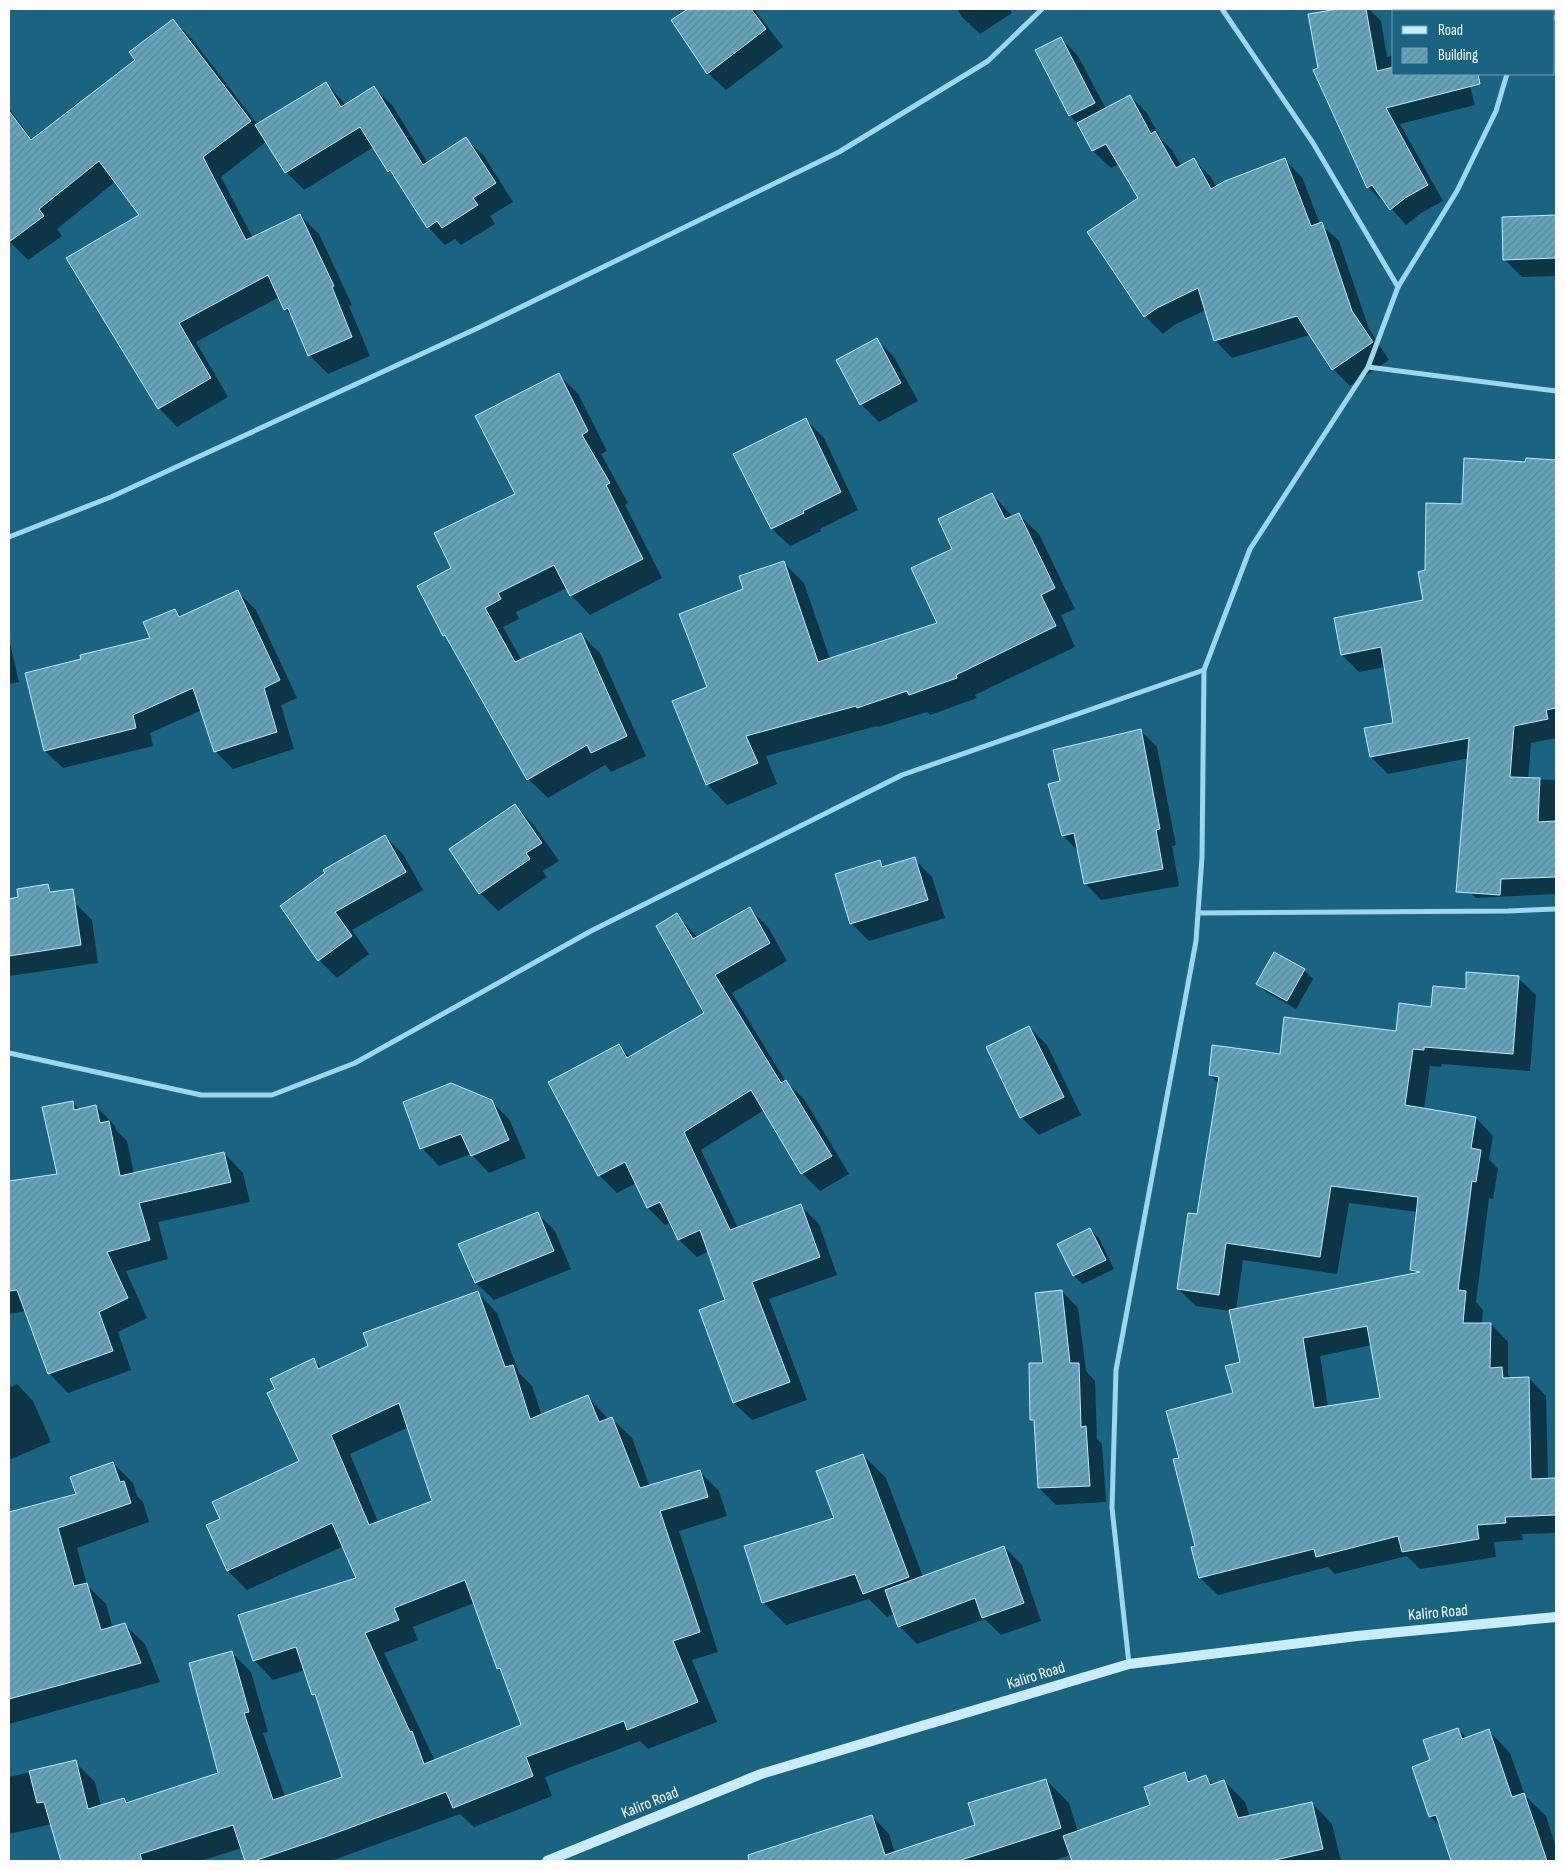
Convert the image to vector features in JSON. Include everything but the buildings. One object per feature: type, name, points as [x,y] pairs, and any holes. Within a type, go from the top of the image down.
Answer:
[{"type":"main road","name":"Kaliro Road","points":[[548,1861],[761,1774],[1129,1664],[1357,1636],[1556,1617]]},
{"type":"street","points":[[9,537],[110,497],[480,327],[839,152],[988,60],[1042,9]]},
{"type":"street","points":[[1222,9],[1313,142],[1398,287]]},
{"type":"street","points":[[1129,1664],[1112,1508],[1116,1370],[1196,941],[1202,856],[1204,670],[1250,549],[1368,368],[1398,287],[1457,191],[1496,111],[1507,75]]},
{"type":"street","points":[[1368,368],[1556,391]]},
{"type":"street","points":[[9,1054],[201,1095],[272,1095],[355,1063],[591,931],[902,775],[1204,670]]},
{"type":"street","points":[[1198,913],[1499,912],[1556,909]]}]
